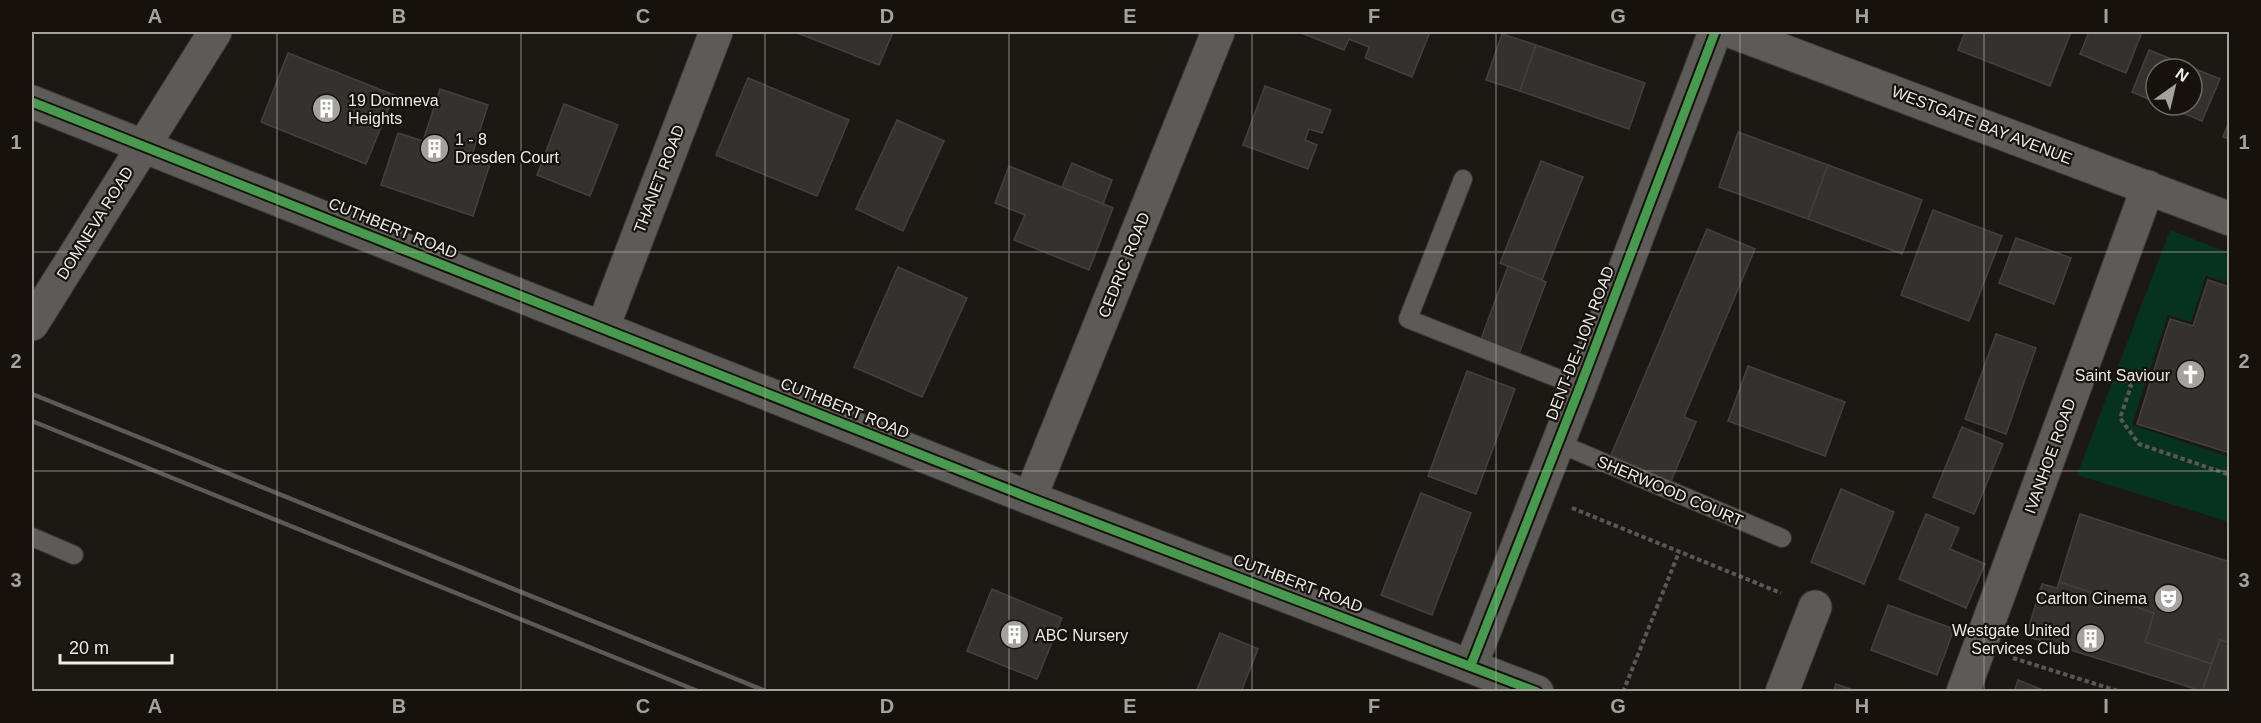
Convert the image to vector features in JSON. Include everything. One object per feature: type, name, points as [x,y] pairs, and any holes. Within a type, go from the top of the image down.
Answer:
[{"type":"street","name":"DOMNEVA ROAD","points":[[32,322],[216,32]]},
{"type":"street","name":"THANET ROAD","points":[[603,327],[716,32]]},
{"type":"street","name":"CEDRIC ROAD","points":[[1030,498],[1218,32]]},
{"type":"street","name":"DENT-DE-LION ROAD","points":[[1471,665],[1715,32]]},
{"type":"street","name":"WESTGATE BAY AVENUE","points":[[1733,32],[2229,219]]},
{"type":"street","name":"CUTHBERT ROAD","points":[[32,102],[1030,498],[1537,692]]},
{"type":"street","name":"IVANHOE ROAD","points":[[1963,692],[2148,187]]},
{"type":"street","points":[[1782,692],[1815,607]]},
{"type":"lane","points":[[1463,179],[1408,319],[1580,387]]},
{"type":"lane","name":"SHERWOOD COURT","points":[[1558,443],[1782,538]]},
{"type":"lane","points":[[32,537],[74,555]]},
{"type":"path","points":[[2117,371],[2131,386],[2120,418],[2139,444],[2229,475]]},
{"type":"path","points":[[1538,494],[1815,607]]},
{"type":"path","points":[[1623,692],[1679,552]]},
{"type":"path","points":[[1979,647],[2121,692]]},
{"type":"green space","points":[[2170,230],[2229,253],[2229,283],[2206,276],[2191,322],[2168,315],[2132,425],[2229,457],[2229,522],[2077,475]]},
{"type":"building","points":[[795,32],[893,32],[879,65]]},
{"type":"building","points":[[1299,32],[1430,32],[1412,77],[1365,58],[1369,47],[1349,39],[1344,50]]},
{"type":"building","points":[[1965,32],[2071,32],[2050,86],[1958,50]]},
{"type":"building","points":[[2089,32],[2142,32],[2126,73],[2080,54]]},
{"type":"building","points":[[1502,34],[1536,45],[1520,91],[1486,80]]},
{"type":"building","points":[[1536,45],[1645,83],[1629,129],[1520,91]]},
{"type":"building","points":[[2149,50],[2166,57],[2146,57]]},
{"type":"building","name":"19 Domneva Heights","points":[[288,53],[394,95],[366,164],[261,122]]},
{"type":"building","points":[[2144,62],[2144,97],[2132,92]]},
{"type":"building","points":[[2204,72],[2220,79],[2204,116]]},
{"type":"building","points":[[748,78],[849,120],[817,196],[716,155]]},
{"type":"building","points":[[1265,86],[1331,110],[1322,133],[1309,129],[1305,140],[1317,145],[1308,169],[1243,145]]},
{"type":"building","name":"1 - 8 Dresden Court","points":[[440,89],[488,105],[472,155],[491,161],[473,216],[381,185],[398,133],[423,141]]},
{"type":"building","points":[[564,104],[618,125],[590,196],[537,175]]},
{"type":"building","points":[[2192,117],[2204,117],[2202,121]]},
{"type":"building","points":[[2230,119],[2230,139],[2223,137]]},
{"type":"building","points":[[897,120],[944,141],[903,231],[856,209]]},
{"type":"building","points":[[1738,132],[1828,165],[1808,219],[1719,187]]},
{"type":"building","points":[[1541,161],[1583,177],[1542,280],[1500,263]]},
{"type":"building","points":[[1072,163],[1112,180],[1103,204],[1062,187]]},
{"type":"building","points":[[1828,165],[1922,200],[1902,254],[1808,219]]},
{"type":"building","points":[[1009,166],[1113,208],[1089,270],[1014,240],[1025,215],[995,203]]},
{"type":"building","points":[[1933,210],[2002,236],[1969,321],[1901,295]]},
{"type":"building","points":[[1707,229],[1755,249],[1684,417],[1696,422],[1671,481],[1611,455]]},
{"type":"building","points":[[2016,238],[2071,258],[2054,304],[1999,283]]},
{"type":"building","points":[[1508,266],[1546,282],[1519,354],[1481,339]]},
{"type":"building","points":[[898,267],[967,298],[922,397],[854,367]]},
{"type":"building","name":"Saint Saviour","points":[[2208,280],[2230,287],[2230,453],[2137,424],[2170,319],[2193,326]]},
{"type":"building","points":[[1996,334],[2036,348],[2006,434],[1965,419]]},
{"type":"building","points":[[1748,366],[1845,402],[1825,456],[1728,421]]},
{"type":"building","points":[[1467,371],[1515,389],[1476,494],[1428,476]]},
{"type":"building","points":[[1962,427],[2003,444],[1974,514],[1933,497]]},
{"type":"building","points":[[1841,489],[1894,512],[1864,584],[1811,562]]},
{"type":"building","points":[[1421,493],[1471,513],[1432,615],[1381,595]]},
{"type":"building","points":[[1926,514],[1959,528],[1950,549],[1985,564],[1966,608],[1899,579]]},
{"type":"building","name":"Carlton Cinema","points":[[2080,514],[2230,562],[2230,643],[2220,640],[2212,664],[2145,642],[2154,613],[2059,582]]},
{"type":"building","name":"Westgate United Services Club","points":[[2059,582],[2154,613],[2145,642],[2212,664],[2202,691],[2026,636],[2042,584],[2057,588]]},
{"type":"building","name":"ABC Nursery","points":[[992,589],[1062,618],[1037,679],[967,651]]},
{"type":"building","points":[[1888,605],[1954,629],[1937,675],[1871,650]]},
{"type":"building","points":[[1220,633],[1258,649],[1241,692],[1196,692]]},
{"type":"building","points":[[2220,640],[2230,643],[2230,692],[2204,692],[2202,691]]},
{"type":"building","points":[[2018,680],[2048,692],[2014,692]]},
{"type":"building","points":[[1836,684],[1859,692],[1833,692]]},
{"type":"railway","points":[[32,394],[768,692]]},
{"type":"railway","points":[[32,421],[700,692]]},
{"type":"cycle path","points":[[1471,665],[1715,32]]},
{"type":"cycle path","points":[[32,102],[1030,498],[1537,692]]},
{"type":"place","name":"19 Domneva Heights","points":[[327,109]]},
{"type":"place","name":"1 - 8 Dresden Court","points":[[434,148]]},
{"type":"place","name":"Saint Saviour","points":[[2191,375]]},
{"type":"place","name":"Carlton Cinema","points":[[2168,598]]},
{"type":"place","name":"ABC Nursery","points":[[1014,635]]},
{"type":"place","name":"Westgate United Services Club","points":[[2091,639]]}]
